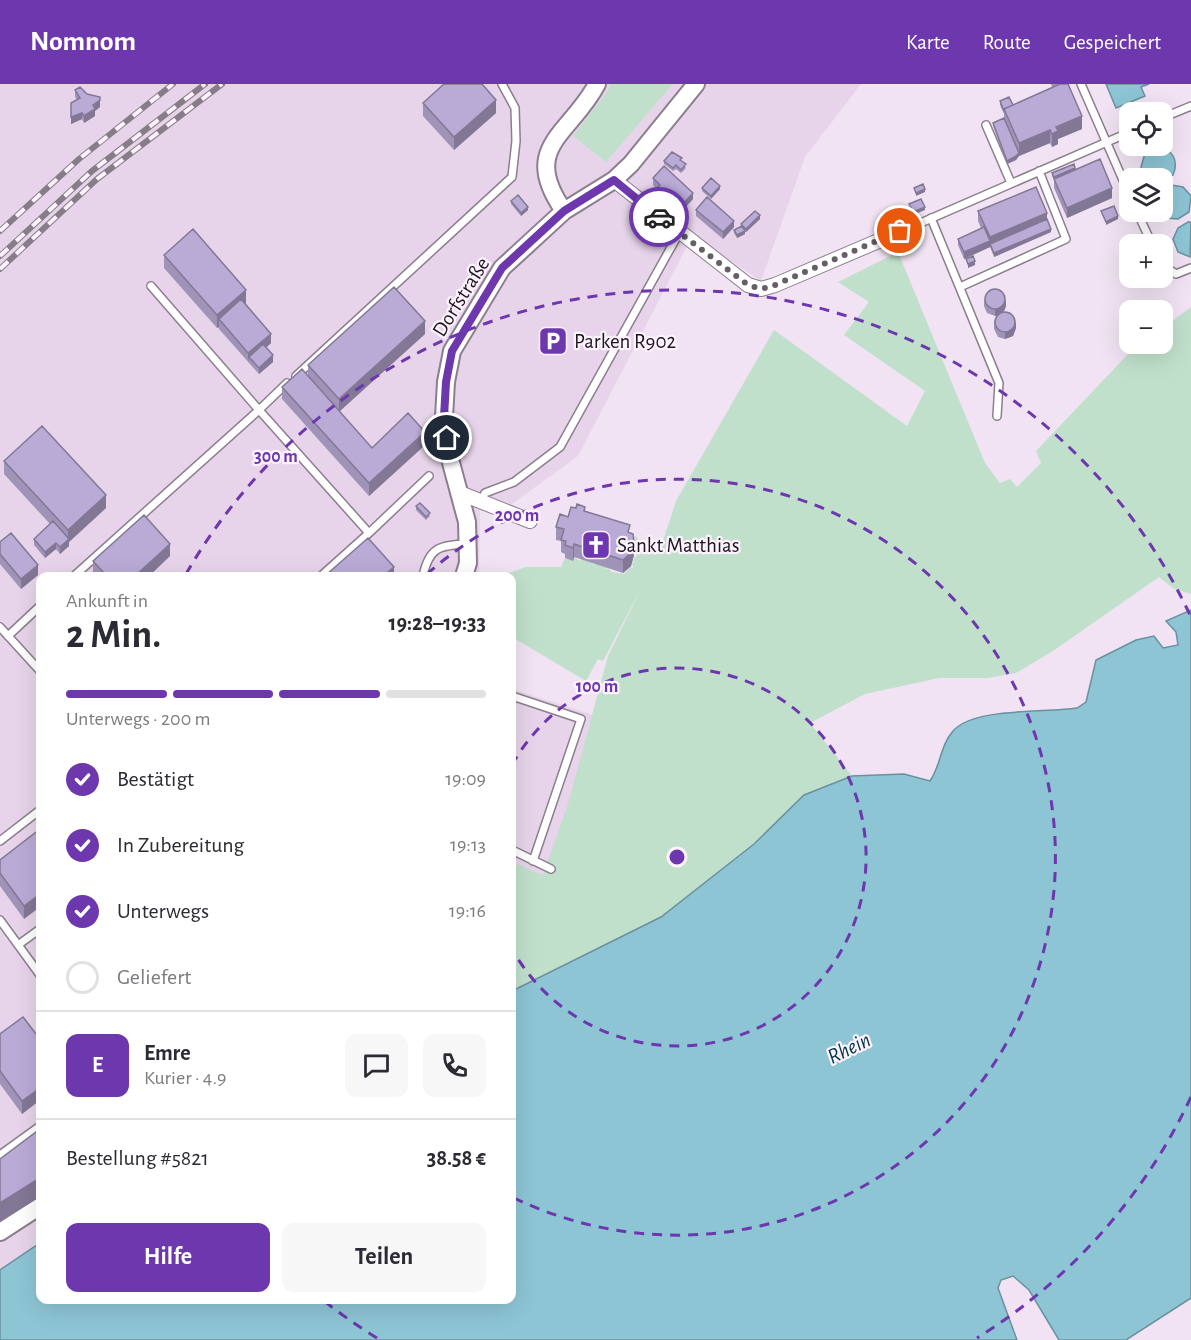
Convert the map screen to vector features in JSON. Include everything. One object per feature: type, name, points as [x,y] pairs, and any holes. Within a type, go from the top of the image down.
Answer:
[{"type":"street","points":[[564,211],[553,195],[546,177],[548,154],[555,139],[597,84]]},
{"type":"street","name":"Dorfstraße","points":[[465,572],[468,563],[467,522],[450,459],[444,417],[446,382],[452,351],[502,268],[564,211],[614,180],[649,143],[696,84]]},
{"type":"street","points":[[614,180],[678,233],[748,285],[761,289],[916,225]]},
{"type":"street","points":[[460,493],[530,521]]},
{"type":"street","points":[[0,1232],[36,1209]]},
{"type":"lane","points":[[78,572],[259,410],[512,177],[516,141],[515,108],[502,84]]},
{"type":"lane","points":[[1081,84],[1119,173]]},
{"type":"lane","points":[[1173,113],[1191,106]]},
{"type":"lane","points":[[986,125],[1011,183]]},
{"type":"lane","points":[[916,225],[1119,137]]},
{"type":"lane","points":[[960,287],[1066,238],[1039,171]]},
{"type":"lane","points":[[931,218],[999,383],[997,416]]},
{"type":"lane","points":[[481,501],[485,493],[514,482],[560,447],[678,233]]},
{"type":"lane","points":[[1173,272],[1176,274],[1191,268]]},
{"type":"lane","points":[[151,286],[369,533]]},
{"type":"lane","points":[[325,572],[429,476]]},
{"type":"lane","points":[[424,572],[428,557],[435,549],[468,544]]},
{"type":"lane","points":[[8,636],[36,610]]},
{"type":"lane","points":[[0,627],[36,667]]},
{"type":"lane","points":[[516,697],[581,719],[533,861]]},
{"type":"lane","points":[[0,841],[36,813]]},
{"type":"lane","points":[[516,852],[551,869]]},
{"type":"lane","points":[[0,920],[36,969]]},
{"type":"lane","points":[[18,945],[36,932]]},
{"type":"lane","points":[[0,1155],[36,1129]]},
{"type":"shaded area","points":[[0,84],[861,84],[805,157],[761,281],[693,235],[578,456],[512,504],[480,509],[479,572],[36,572],[36,1246],[0,1270]]},
{"type":"shaded area","points":[[516,690],[597,716],[591,898],[516,941]]},
{"type":"green space","points":[[610,84],[673,84],[606,162],[573,136],[607,92]]},
{"type":"green space","points":[[898,252],[985,463],[1000,483],[1010,479],[1017,487],[1041,463],[1036,451],[1128,354],[1173,354],[1173,320],[1191,307],[1191,594],[1174,589],[1159,577],[1053,651],[1016,673],[988,678],[939,678],[865,694],[810,723],[852,776],[804,795],[754,844],[661,917],[516,989],[516,864],[543,875],[568,804],[608,656],[642,587],[603,661],[598,659],[586,681],[516,639],[516,572],[512,572],[526,567],[561,567],[565,558],[573,561],[574,557],[580,561],[581,559],[593,563],[593,566],[595,563],[606,567],[605,570],[608,568],[612,572],[624,574],[630,567],[633,568],[632,562],[635,562],[633,560],[637,555],[633,548],[636,546],[632,547],[629,539],[636,536],[641,544],[659,553],[676,501],[774,330],[907,426],[925,391],[844,335],[869,302],[838,282]]},
{"type":"water","points":[[1106,84],[1149,84],[1141,87],[1145,96],[1130,102],[1119,102],[1119,107],[1116,108]]},
{"type":"water","points":[[1144,156],[1173,156],[1175,161],[1173,175],[1173,168],[1141,167]]},
{"type":"water","points":[[1173,185],[1183,187],[1191,196],[1189,212],[1178,219],[1173,219]]},
{"type":"water","points":[[1191,222],[1190,257],[1178,252],[1173,239],[1178,228]]},
{"type":"water","name":"Rhein","points":[[1191,610],[1191,1298],[1126,1340],[1059,1340],[1029,1290],[1013,1276],[1001,1280],[998,1288],[1017,1340],[0,1340],[0,1270],[36,1246],[36,1304],[516,1304],[516,989],[661,917],[754,844],[804,795],[852,776],[904,774],[930,781],[949,737],[963,723],[993,714],[1077,708],[1086,702],[1096,660],[1136,640],[1154,636],[1163,648],[1178,645],[1176,632],[1166,621]]},
{"type":"building","points":[[444,84],[482,84],[496,100],[454,137],[423,103]]},
{"type":"building","points":[[1060,84],[1068,84],[1082,116],[1056,127],[1058,131],[1052,134],[1050,130],[1019,143],[1004,109]]},
{"type":"building","points":[[80,87],[87,94],[100,97],[100,100],[93,105],[95,109],[84,116],[82,113],[71,117],[71,103],[80,98],[75,90]]},
{"type":"building","points":[[1009,97],[1013,105],[1004,111],[1000,101]]},
{"type":"building","points":[[1004,118],[1019,153],[1007,161],[993,123]]},
{"type":"building","points":[[672,152],[682,158],[680,160],[686,164],[681,170],[676,165],[673,168],[664,161]]},
{"type":"building","points":[[1100,159],[1112,188],[1067,208],[1054,179]]},
{"type":"building","points":[[1074,164],[1075,168],[1054,177],[1052,173]]},
{"type":"building","points":[[664,166],[693,193],[682,205],[658,187],[660,185],[653,178]]},
{"type":"building","points":[[711,178],[720,186],[711,196],[702,188]]},
{"type":"building","points":[[923,184],[925,189],[916,193],[914,188]]},
{"type":"building","points":[[1036,187],[1047,213],[990,237],[978,211]]},
{"type":"building","points":[[518,195],[528,207],[521,213],[511,201]]},
{"type":"building","points":[[707,197],[734,221],[723,232],[696,210]]},
{"type":"building","points":[[921,199],[925,207],[913,212],[909,204]]},
{"type":"building","points":[[1114,206],[1118,216],[1106,222],[1101,211]]},
{"type":"building","points":[[755,211],[760,215],[746,229],[741,224]]},
{"type":"building","points":[[1047,219],[1051,229],[994,253],[990,244]]},
{"type":"building","points":[[742,226],[745,231],[737,235],[734,230]]},
{"type":"building","points":[[984,227],[990,241],[964,252],[958,239]]},
{"type":"building","points":[[193,229],[246,290],[217,315],[164,255]]},
{"type":"building","points":[[973,256],[975,261],[968,264],[966,259]]},
{"type":"building","points":[[394,287],[425,321],[339,399],[308,365]]},
{"type":"building","points":[[995,289],[1002,292],[1005,299],[1002,306],[995,309],[988,306],[985,299],[988,292]]},
{"type":"building","points":[[241,299],[271,334],[248,353],[219,319]]},
{"type":"building","points":[[1005,312],[1012,315],[1015,322],[1012,329],[1005,332],[998,329],[995,322],[998,315]]},
{"type":"building","points":[[263,344],[273,355],[259,368],[249,357]]},
{"type":"building","points":[[302,369],[372,448],[408,413],[425,432],[369,483],[282,387]]},
{"type":"building","points":[[42,426],[106,495],[68,530],[4,461]]},
{"type":"building","points":[[420,503],[430,513],[426,517],[416,506]]},
{"type":"building","name":"Sankt Matthias","points":[[577,504],[585,507],[584,511],[630,525],[628,532],[633,534],[634,543],[631,553],[623,560],[574,544],[573,548],[565,545],[566,541],[561,540],[564,529],[556,527],[560,514],[568,517],[571,507],[576,508]]},
{"type":"building","points":[[144,515],[170,544],[139,572],[103,572],[93,561]]},
{"type":"building","points":[[53,521],[69,539],[60,547],[56,543],[45,552],[34,539]]},
{"type":"building","points":[[11,533],[38,565],[21,579],[0,554],[0,542]]},
{"type":"building","points":[[368,538],[394,567],[388,572],[329,572]]},
{"type":"building","points":[[36,832],[36,897],[24,906],[0,873],[0,860]]},
{"type":"building","points":[[23,1017],[36,1034],[36,1091],[22,1101],[0,1071],[0,1034]]},
{"type":"building","points":[[36,1132],[36,1180],[0,1203],[0,1159]]},
{"type":"railway","points":[[0,231],[79,159],[173,84]]},
{"type":"railway","points":[[0,256],[92,171],[205,84]]},
{"type":"railway","points":[[0,269],[97,179],[222,84]]},
{"type":"way so far","points":[[659,217],[748,285],[761,289],[900,231]]},
{"type":"place","name":"Parken R902","points":[[553,341]]},
{"type":"place","name":"Sankt Matthias","points":[[596,545]]},
{"type":"route","points":[[447,438],[444,417],[446,382],[452,351],[502,268],[564,211],[614,180],[659,217]]}]
